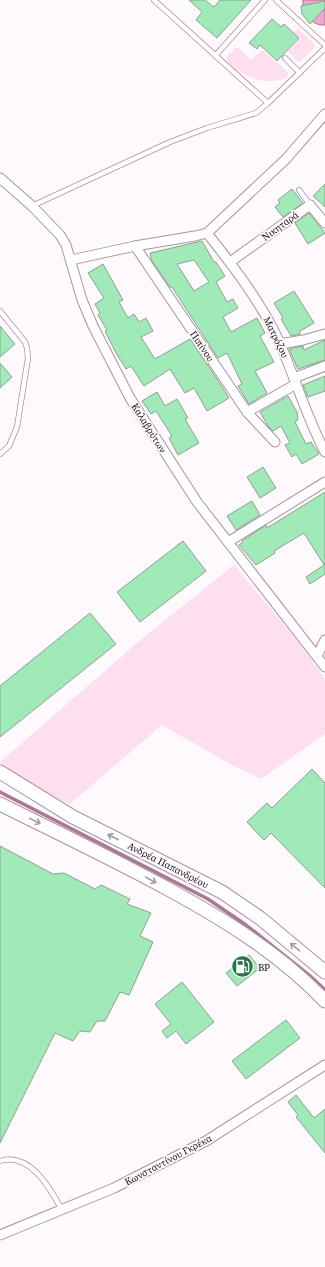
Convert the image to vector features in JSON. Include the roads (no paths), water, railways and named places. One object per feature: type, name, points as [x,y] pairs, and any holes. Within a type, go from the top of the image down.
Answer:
[{"type":"main road","name":"Ανδρέα Παπανδρέου","points":[[0,772],[73,817],[222,892],[260,918],[325,972]]},
{"type":"main road","name":"Ανδρέα Παπανδρέου","points":[[0,804],[104,855],[223,920],[276,957],[296,973],[325,1001]]},
{"type":"street","points":[[71,260],[135,246],[195,236],[207,232],[292,153],[325,114]]},
{"type":"street","name":"Καλαβρύτων","points":[[0,178],[32,206],[60,235],[66,245],[77,287],[87,313],[130,398],[197,502],[325,666]]},
{"type":"street","points":[[310,205],[325,223]]},
{"type":"street","name":"Νικηταρά","points":[[230,262],[310,205]]},
{"type":"street","name":"Ματρόζου","points":[[207,232],[230,262],[269,322],[280,344],[308,416],[325,452]]},
{"type":"street","name":"Πιπίνου","points":[[135,246],[247,412],[275,442]]},
{"type":"street","points":[[280,344],[325,334]]},
{"type":"street","points":[[247,412],[295,381],[325,366]]},
{"type":"street","points":[[228,542],[325,482]]},
{"type":"street","points":[[317,656],[325,640]]},
{"type":"street","name":"Κωνσταντίνου Γκρέκα","points":[[0,1235],[114,1188],[206,1141],[325,1065]]},
{"type":"lane","points":[[154,0],[268,104]]},
{"type":"lane","points":[[215,56],[265,0]]},
{"type":"lane","points":[[32,206],[170,142],[207,128],[248,116],[268,104],[325,47],[276,0]]},
{"type":"lane","points":[[285,58],[300,73]]},
{"type":"lane","points":[[298,190],[310,205]]},
{"type":"lane","points":[[0,311],[25,342],[28,358],[17,427],[8,446],[0,454]]},
{"type":"lane","points":[[0,1161],[12,1159],[34,1170],[45,1181],[62,1210]]},
{"type":"waterway","points":[[0,792],[208,899],[246,925],[309,975],[325,990]]},
{"type":"place","name":"BP","points":[[243,967]]}]
